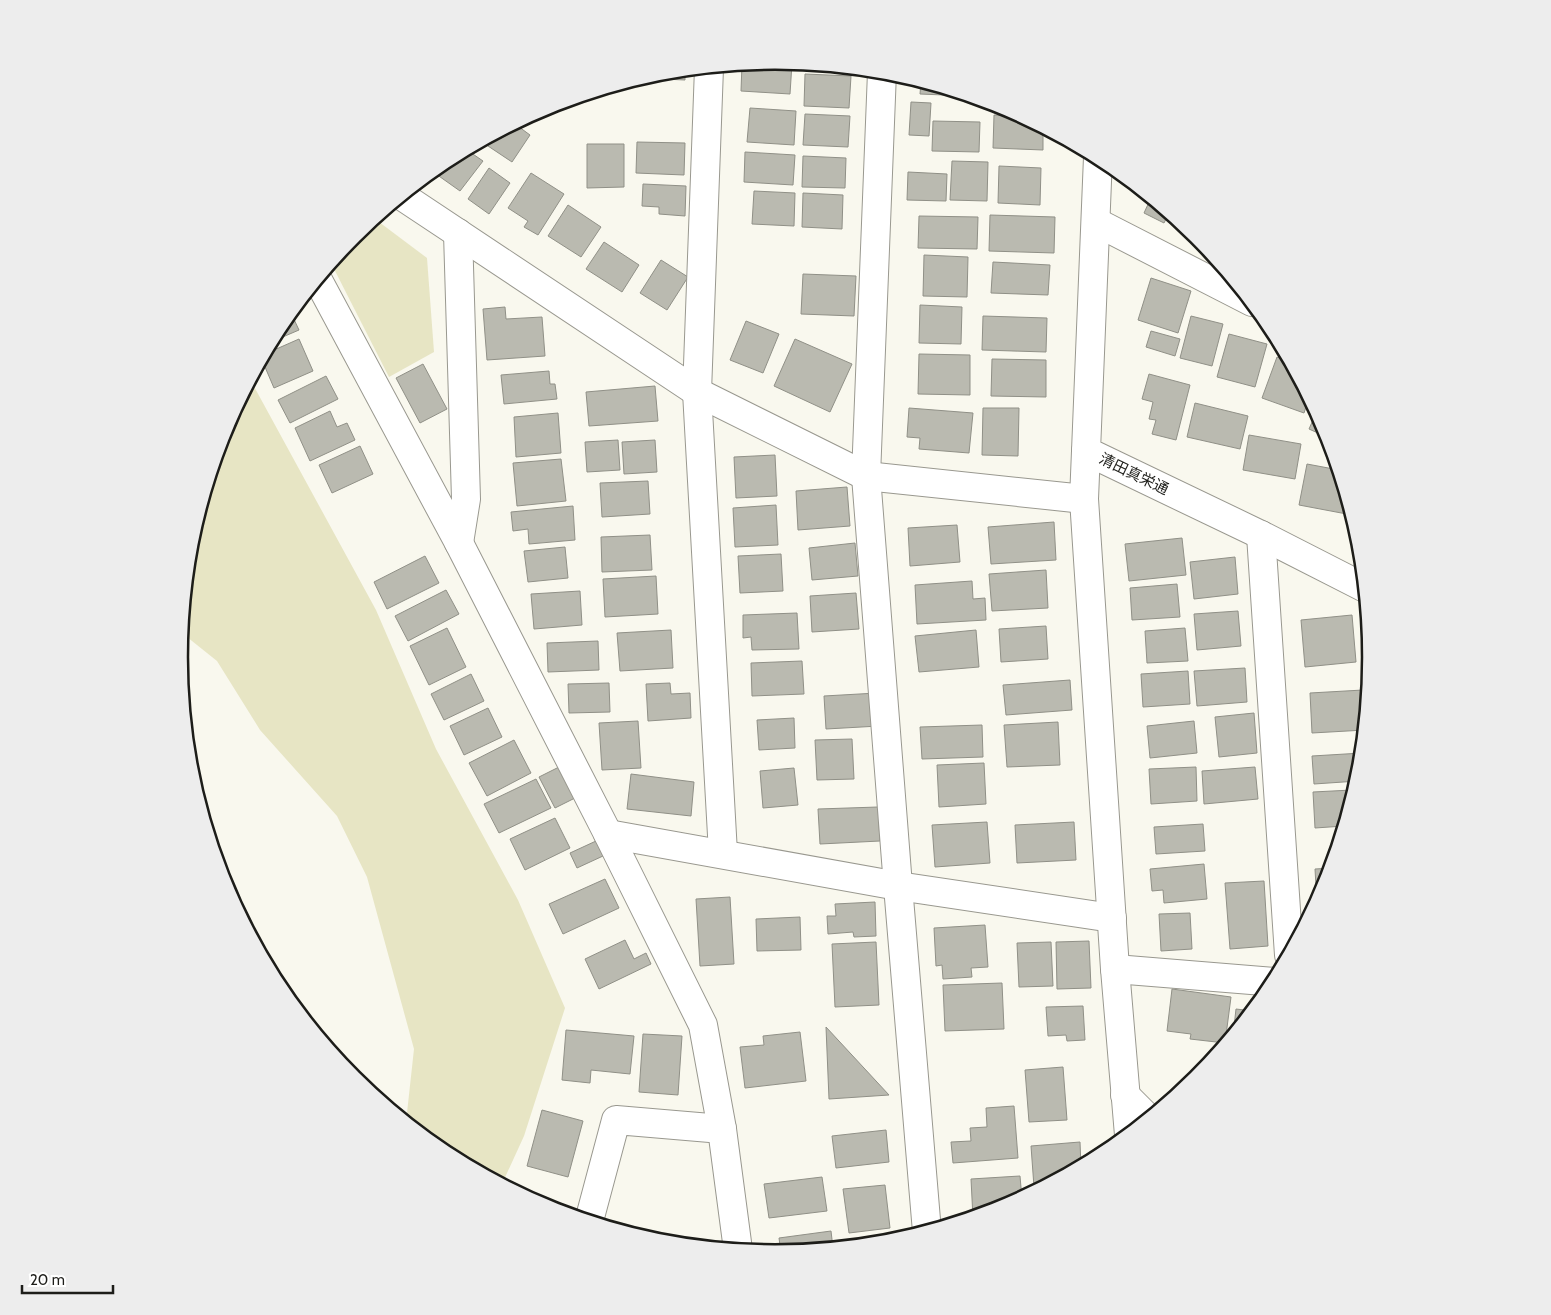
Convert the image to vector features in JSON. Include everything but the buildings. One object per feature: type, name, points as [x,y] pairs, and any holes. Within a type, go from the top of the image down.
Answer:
[{"type":"street","points":[[709,74],[697,392],[723,853]]},
{"type":"street","points":[[882,80],[866,476],[926,1225]]},
{"type":"street","name":"清田真栄通","points":[[1098,166],[1086,450],[1358,585]]},
{"type":"street","points":[[408,199],[697,392],[866,476],[1084,499]]},
{"type":"street","points":[[1096,222],[1237,295]]},
{"type":"street","points":[[458,234],[466,499],[458,543]]},
{"type":"street","points":[[321,286],[458,543],[608,834],[703,1025],[722,1129],[737,1244]]},
{"type":"street","points":[[1086,450],[1084,499],[1115,969],[1128,1127]]},
{"type":"street","points":[[1261,535],[1288,943]]},
{"type":"street","points":[[608,834],[723,853],[898,886],[1112,918]]},
{"type":"street","points":[[1115,969],[1266,981]]},
{"type":"street","points":[[1126,1096],[1145,1114]]},
{"type":"street","points":[[591,1215],[616,1120],[722,1129]]},
{"type":"shaded area","points":[[380,223],[427,258],[434,352],[389,377],[334,270]]},
{"type":"shaded area","points":[[255,388],[376,610],[436,749],[518,900],[565,1008],[524,1136],[505,1178],[449,1146],[407,1115],[414,1049],[367,877],[337,816],[260,730],[217,661],[189,638],[193,581],[199,543],[219,469],[233,433]]}]
